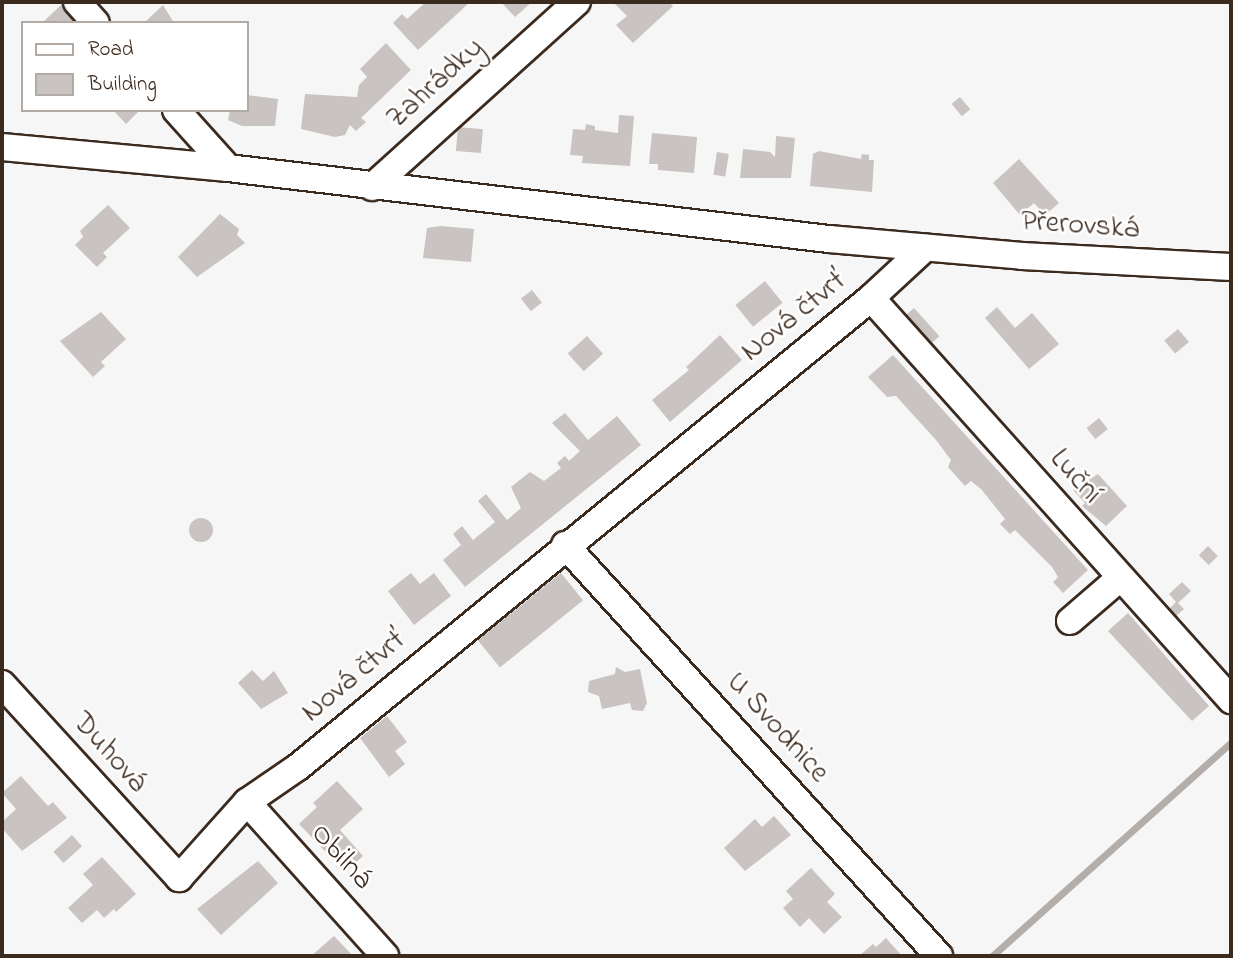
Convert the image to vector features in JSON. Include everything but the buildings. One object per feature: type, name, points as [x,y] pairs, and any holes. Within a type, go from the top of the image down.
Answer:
[{"type":"street","points":[[77,2],[94,21]]},
{"type":"street","name":"Zahrádky","points":[[372,187],[577,2]]},
{"type":"street","points":[[178,112],[229,168]]},
{"type":"street","name":"Nová čtvrť","points":[[2,147],[229,168],[372,187],[925,248]]},
{"type":"street","name":"Nová čtvrť","points":[[167,867],[179,877],[247,802],[298,767],[565,545],[871,298],[925,248]]},
{"type":"street","name":"Přerovská","points":[[925,248],[1231,267]]},
{"type":"street","name":"Luční","points":[[871,298],[1231,700]]},
{"type":"street","name":"U Svodnice","points":[[565,545],[939,956]]},
{"type":"street","points":[[1070,621],[1120,578]]},
{"type":"street","name":"Duhová","points":[[2,684],[167,867]]},
{"type":"street","name":"Obilná","points":[[247,802],[386,956]]},
{"type":"waterway","points":[[992,956],[1231,742]]}]
